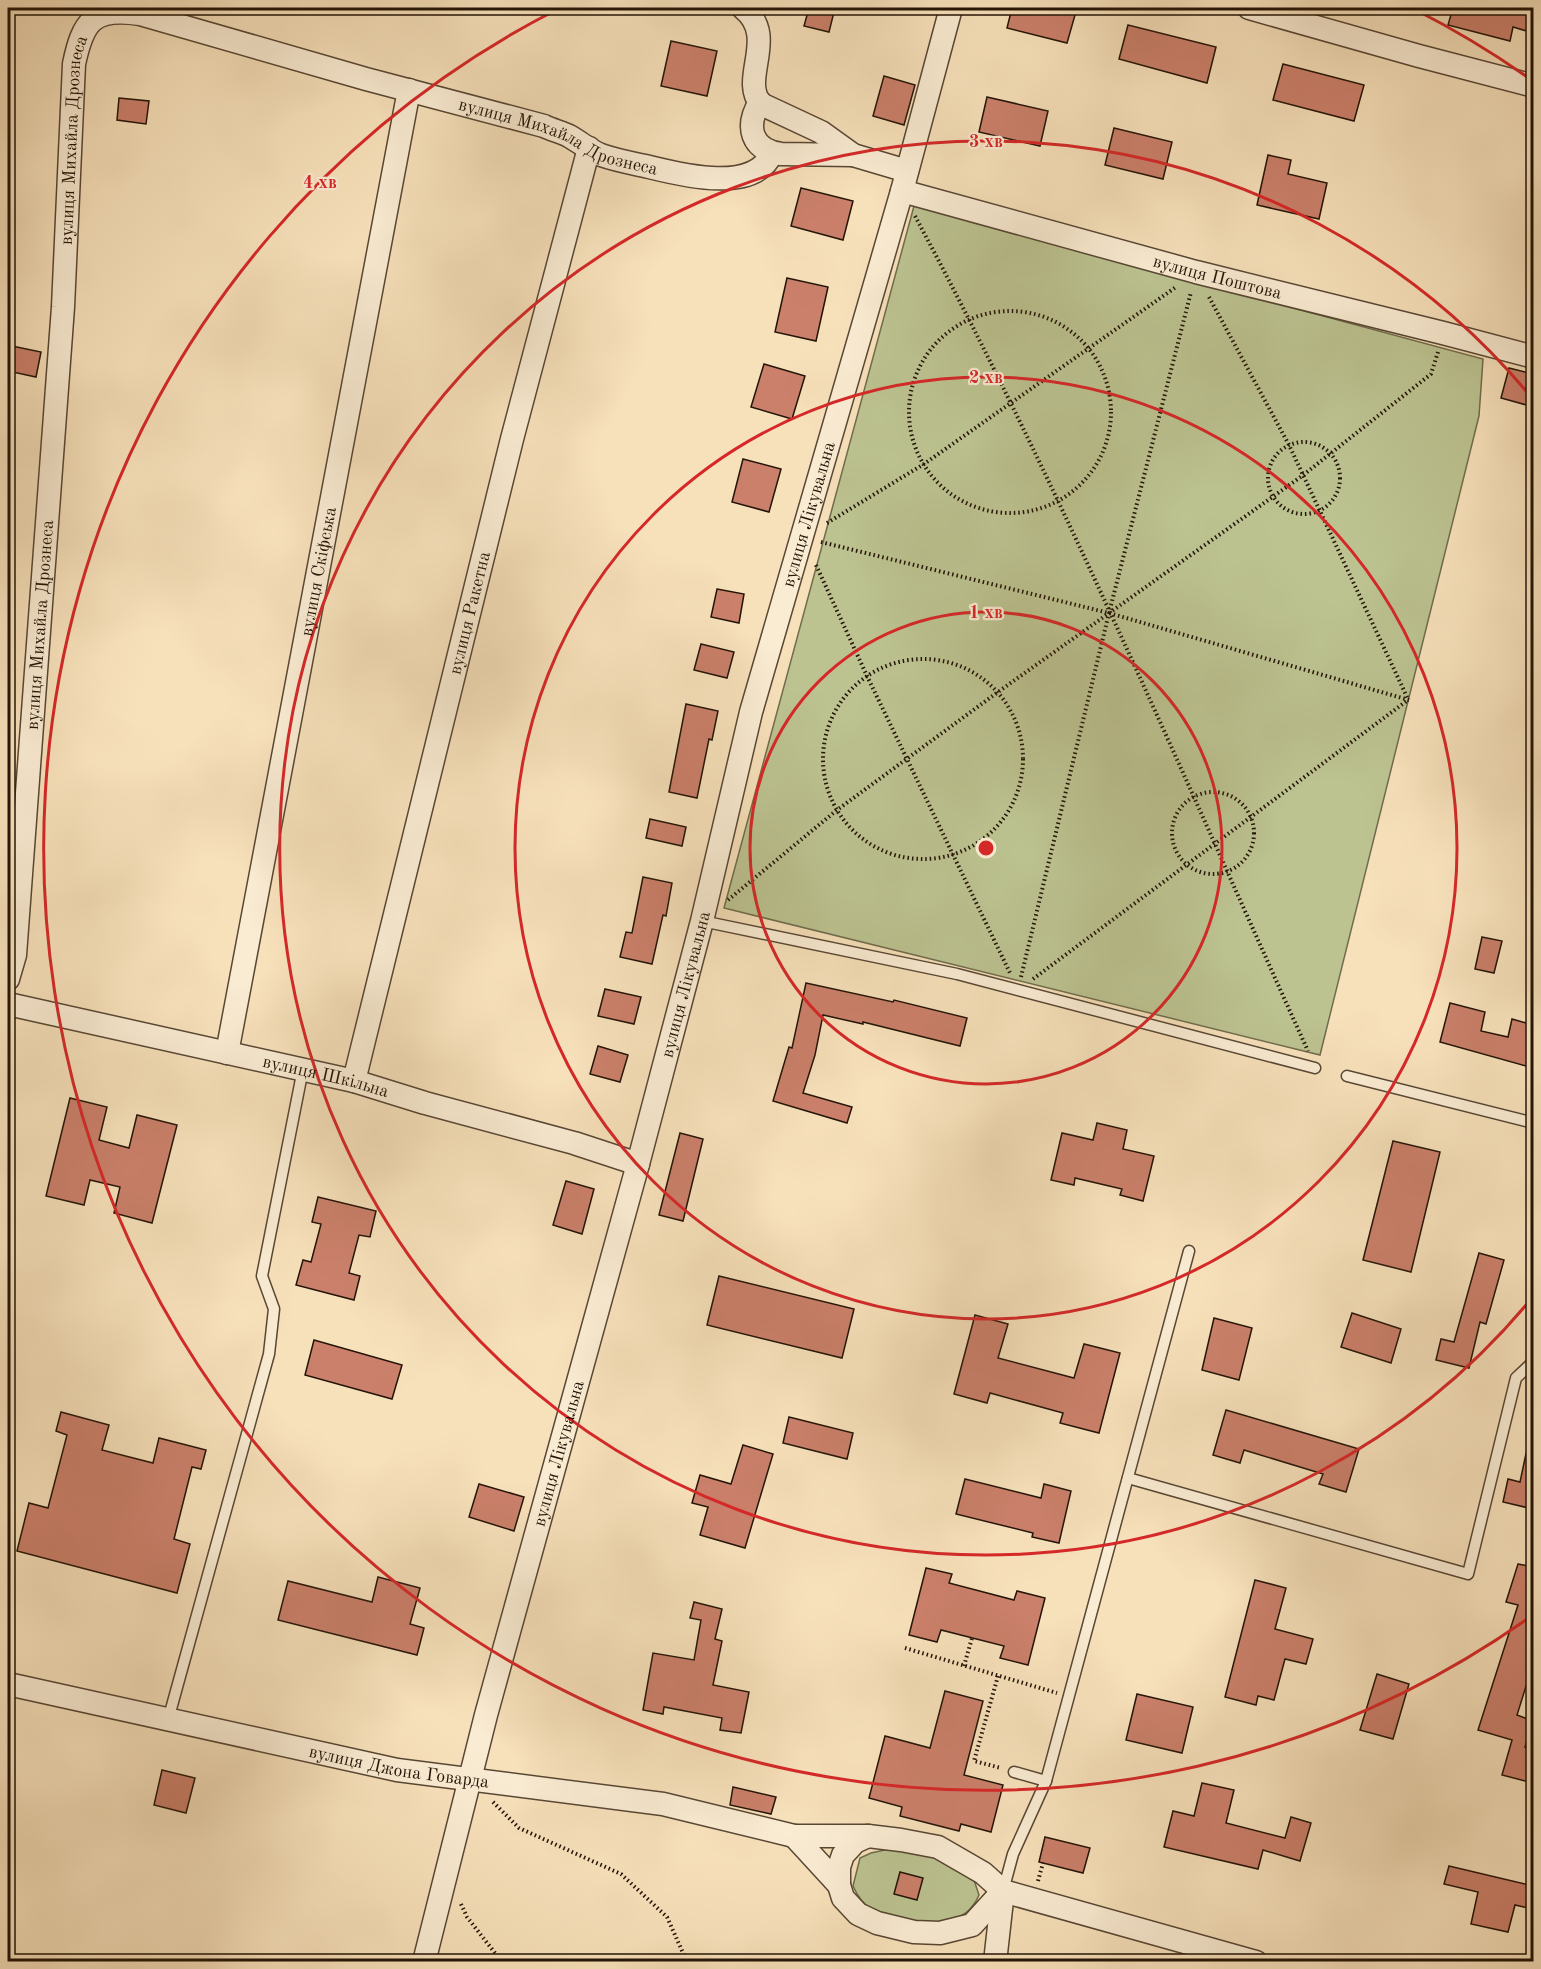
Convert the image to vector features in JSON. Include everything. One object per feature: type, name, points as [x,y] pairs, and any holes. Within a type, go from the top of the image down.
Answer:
[{"type":"street","points":[[742,8],[753,18],[759,35],[754,90],[760,102],[821,132],[853,155]]},
{"type":"street","name":"вулиця Лікувальна","points":[[424,1962],[469,1778],[638,1164],[702,921],[751,712],[905,181],[951,8]]},
{"type":"street","points":[[1249,8],[1533,86]]},
{"type":"street","name":"вулиця Михайла Дрознеса","points":[[8,980],[15,955],[63,307],[74,64],[79,38],[84,28],[104,14],[127,12],[140,14],[544,126],[600,154],[690,177],[721,179],[752,172],[766,164],[772,153]]},
{"type":"street","name":"вулиця Скіфська","points":[[227,1053],[409,90]]},
{"type":"street","points":[[760,102],[753,112],[754,138],[772,153],[853,155]]},
{"type":"street","name":"вулиця Ракетна","points":[[354,1081],[512,439],[589,148]]},
{"type":"street","name":"вулиця Поштова","points":[[853,155],[905,181],[1196,272],[1533,357]]},
{"type":"street","name":"вулиця Шкільна","points":[[8,1004],[354,1081],[425,1103],[573,1143],[638,1164]]},
{"type":"street","name":"вулиця Джона Говарда","points":[[8,1684],[397,1770],[663,1803],[794,1836],[868,1836],[938,1847],[983,1873],[1003,1891],[1256,1962]]},
{"type":"street","points":[[794,1836],[838,1885],[843,1898],[858,1914],[877,1923],[914,1932],[940,1934],[972,1925],[1003,1891]]},
{"type":"street","points":[[838,1885],[839,1867],[843,1855],[855,1842],[868,1836]]},
{"type":"street","points":[[983,1873],[987,1908]]},
{"type":"street","points":[[995,1962],[1003,1891]]},
{"type":"lane","points":[[702,921],[957,974],[1315,1068]]},
{"type":"lane","points":[[168,1720],[269,1354],[274,1309],[262,1276],[303,1069]]},
{"type":"lane","points":[[1347,1076],[1533,1123]]},
{"type":"lane","points":[[1003,1891],[1013,1854],[1046,1781],[1189,1251]]},
{"type":"lane","points":[[1128,1478],[1468,1574],[1516,1378],[1533,1361]]},
{"type":"lane","points":[[1014,1772],[1046,1781]]},
{"type":"path","points":[[905,181],[1109,613],[1315,1068]]},
{"type":"path","points":[[803,537],[924,464],[1196,272]]},
{"type":"path","points":[[1196,272],[1288,446],[1408,700]]},
{"type":"path","points":[[1018,990],[1109,613],[1196,272]]},
{"type":"path","points":[[997,312],[1031,313],[1063,326],[1089,349],[1106,379],[1112,414],[1110,432],[1097,464],[1074,491],[1042,508],[1006,513],[988,511],[971,505],[955,497],[941,486],[924,464],[913,440],[909,422],[912,387],[918,370],[937,342],[950,331],[970,320],[997,312]]},
{"type":"path","points":[[702,921],[837,810],[998,692],[1302,476],[1431,374],[1443,333]]},
{"type":"path","points":[[1308,442],[1318,444],[1330,454],[1339,467],[1339,488],[1335,498],[1319,511],[1298,513],[1280,504],[1269,487],[1270,467],[1280,451],[1288,446],[1308,442]]},
{"type":"path","points":[[803,537],[1109,613],[1408,700]]},
{"type":"path","points":[[803,537],[1018,990]]},
{"type":"path","points":[[936,660],[969,670],[984,679],[998,692],[1017,720],[1022,737],[1024,772],[1013,805],[992,833],[978,843],[953,855],[929,860],[895,856],[864,840],[850,828],[837,810],[825,782],[823,748],[827,730],[843,699],[867,676],[901,661],[936,660]]},
{"type":"path","points":[[1018,990],[1408,700]]},
{"type":"path","points":[[1203,792],[1224,792],[1242,802],[1251,817],[1255,830],[1251,850],[1237,867],[1227,872],[1203,873],[1187,864],[1177,853],[1172,832],[1178,811],[1193,797],[1203,792]]},
{"type":"path","points":[[964,1666],[972,1638]]},
{"type":"path","points":[[905,1648],[1069,1696]]},
{"type":"path","points":[[998,1676],[974,1761],[1014,1772]]},
{"type":"path","points":[[469,1778],[519,1828],[621,1874],[666,1917],[687,1962]]},
{"type":"path","points":[[460,1902],[466,1917],[502,1962]]},
{"type":"green space","points":[[914,206],[1483,359],[1479,416],[1320,1055],[724,908]]},
{"type":"green space","points":[[889,1849],[927,1853],[974,1880],[979,1895],[973,1906],[956,1918],[935,1922],[893,1916],[870,1908],[853,1886],[860,1858]]},
{"type":"building","points":[[809,8],[835,8],[829,32],[804,26]]},
{"type":"building","points":[[1012,8],[1077,8],[1067,43],[1007,28]]},
{"type":"building","points":[[1453,8],[1533,8],[1533,33],[1513,27],[1510,41],[1448,25]]},
{"type":"building","points":[[1128,25],[1216,47],[1207,83],[1119,59]]},
{"type":"building","points":[[671,41],[717,51],[707,96],[661,86]]},
{"type":"building","points":[[1283,64],[1364,85],[1354,121],[1273,100]]},
{"type":"building","points":[[884,76],[915,85],[904,125],[873,116]]},
{"type":"building","points":[[987,97],[1048,111],[1040,146],[979,132]]},
{"type":"building","points":[[119,98],[149,101],[146,124],[117,120]]},
{"type":"building","points":[[1114,128],[1172,142],[1163,179],[1105,165]]},
{"type":"building","points":[[1268,155],[1291,160],[1288,174],[1327,183],[1319,219],[1257,205]]},
{"type":"building","points":[[801,188],[853,201],[843,240],[791,226]]},
{"type":"building","points":[[787,278],[828,287],[816,341],[775,332]]},
{"type":"building","points":[[12,346],[41,352],[36,377],[8,371]]},
{"type":"building","points":[[764,364],[805,376],[792,419],[751,407]]},
{"type":"building","points":[[1509,368],[1533,374],[1533,394],[1530,406],[1501,398]]},
{"type":"building","points":[[743,459],[781,469],[769,512],[732,502]]},
{"type":"building","points":[[717,589],[744,594],[739,623],[711,617]]},
{"type":"building","points":[[701,644],[734,652],[727,678],[694,670]]},
{"type":"building","points":[[686,704],[718,711],[712,740],[709,739],[697,798],[669,792]]},
{"type":"building","points":[[650,819],[686,827],[682,846],[646,838]]},
{"type":"building","points":[[643,877],[672,883],[666,916],[663,915],[652,964],[620,957],[626,932],[632,933]]},
{"type":"building","points":[[1482,937],[1502,941],[1494,973],[1475,969]]},
{"type":"building","points":[[806,983],[893,1002],[894,1000],[967,1018],[960,1046],[863,1022],[863,1024],[823,1015],[815,1055],[803,1093],[852,1107],[847,1123],[773,1101],[789,1047],[792,1048]]},
{"type":"building","points":[[605,989],[641,997],[634,1024],[598,1016]]},
{"type":"building","points":[[1450,1003],[1485,1012],[1481,1031],[1508,1037],[1512,1019],[1533,1025],[1533,1068],[1440,1042]]},
{"type":"building","points":[[598,1046],[628,1055],[620,1082],[590,1074]]},
{"type":"building","points":[[70,1098],[107,1107],[99,1140],[129,1148],[137,1115],[177,1125],[152,1223],[114,1213],[120,1187],[90,1180],[84,1205],[46,1196]]},
{"type":"building","points":[[1097,1123],[1127,1130],[1123,1149],[1154,1156],[1143,1201],[1120,1195],[1122,1189],[1075,1178],[1074,1185],[1051,1180],[1062,1133],[1093,1140]]},
{"type":"building","points":[[680,1133],[703,1139],[683,1221],[659,1215]]},
{"type":"building","points":[[1393,1141],[1440,1152],[1411,1272],[1363,1260]]},
{"type":"building","points":[[566,1181],[594,1189],[582,1234],[553,1225]]},
{"type":"building","points":[[318,1197],[376,1211],[370,1237],[359,1235],[349,1273],[360,1276],[354,1300],[296,1285],[303,1260],[311,1262],[321,1224],[312,1222]]},
{"type":"building","points":[[1479,1253],[1504,1260],[1486,1324],[1480,1322],[1469,1368],[1436,1360],[1441,1339],[1454,1342]]},
{"type":"building","points":[[719,1276],[854,1309],[842,1358],[707,1325]]},
{"type":"building","points":[[1352,1313],[1401,1329],[1391,1363],[1341,1347]]},
{"type":"building","points":[[975,1315],[1008,1324],[998,1358],[1074,1378],[1084,1344],[1120,1353],[1099,1433],[1060,1423],[1063,1413],[990,1393],[987,1403],[954,1394]]},
{"type":"building","points":[[1214,1318],[1252,1328],[1239,1380],[1202,1370]]},
{"type":"building","points":[[314,1340],[402,1365],[392,1399],[305,1375]]},
{"type":"building","points":[[1226,1410],[1359,1449],[1346,1492],[1319,1484],[1323,1474],[1244,1450],[1240,1463],[1213,1455]]},
{"type":"building","points":[[61,1412],[109,1425],[102,1450],[153,1463],[159,1438],[206,1450],[201,1469],[192,1467],[174,1539],[190,1544],[177,1593],[17,1551],[29,1503],[48,1508],[67,1435],[56,1431]]},
{"type":"building","points":[[789,1417],[853,1433],[847,1459],[783,1443]]},
{"type":"building","points":[[743,1445],[773,1454],[745,1548],[700,1535],[708,1507],[692,1503],[700,1475],[731,1484]]},
{"type":"building","points":[[1527,1449],[1533,1450],[1533,1509],[1503,1502],[1508,1479],[1520,1482]]},
{"type":"building","points":[[965,1479],[1041,1498],[1044,1484],[1071,1491],[1059,1543],[1032,1537],[1033,1533],[956,1514]]},
{"type":"building","points":[[479,1484],[524,1497],[514,1531],[469,1517]]},
{"type":"building","points":[[1518,1564],[1533,1567],[1533,1685],[1527,1683],[1517,1715],[1533,1721],[1525,1747],[1533,1750],[1533,1783],[1502,1775],[1512,1740],[1478,1730],[1518,1605],[1506,1602]]},
{"type":"building","points":[[926,1568],[952,1574],[949,1583],[1014,1600],[1017,1591],[1045,1598],[1028,1665],[1000,1658],[1004,1646],[941,1630],[937,1642],[909,1635]]},
{"type":"building","points":[[378,1577],[420,1588],[410,1624],[424,1628],[417,1655],[278,1620],[288,1581],[372,1602]]},
{"type":"building","points":[[1255,1580],[1286,1588],[1275,1629],[1313,1639],[1306,1664],[1285,1659],[1274,1700],[1258,1696],[1256,1705],[1225,1697]]},
{"type":"building","points":[[694,1602],[722,1609],[715,1639],[722,1641],[713,1685],[749,1692],[741,1733],[720,1730],[722,1718],[664,1707],[663,1714],[643,1710],[653,1653],[694,1660],[701,1620],[690,1618]]},
{"type":"building","points":[[1377,1674],[1409,1684],[1393,1739],[1360,1730]]},
{"type":"building","points":[[945,1691],[983,1701],[964,1775],[1003,1785],[991,1832],[961,1824],[959,1831],[900,1816],[902,1807],[869,1798],[885,1736],[930,1748]]},
{"type":"building","points":[[1137,1694],[1193,1707],[1182,1753],[1126,1740]]},
{"type":"building","points":[[162,1770],[195,1778],[186,1813],[154,1805]]},
{"type":"building","points":[[1202,1783],[1234,1790],[1226,1823],[1285,1838],[1291,1817],[1311,1823],[1300,1861],[1263,1850],[1258,1869],[1164,1847],[1173,1811],[1194,1816]]},
{"type":"building","points":[[733,1787],[776,1797],[771,1814],[730,1805]]},
{"type":"building","points":[[1045,1837],[1090,1848],[1083,1873],[1039,1862]]},
{"type":"building","points":[[1449,1866],[1533,1886],[1533,1909],[1515,1905],[1508,1932],[1471,1924],[1478,1892],[1444,1884]]},
{"type":"building","points":[[900,1872],[923,1878],[917,1900],[894,1894]]}]
